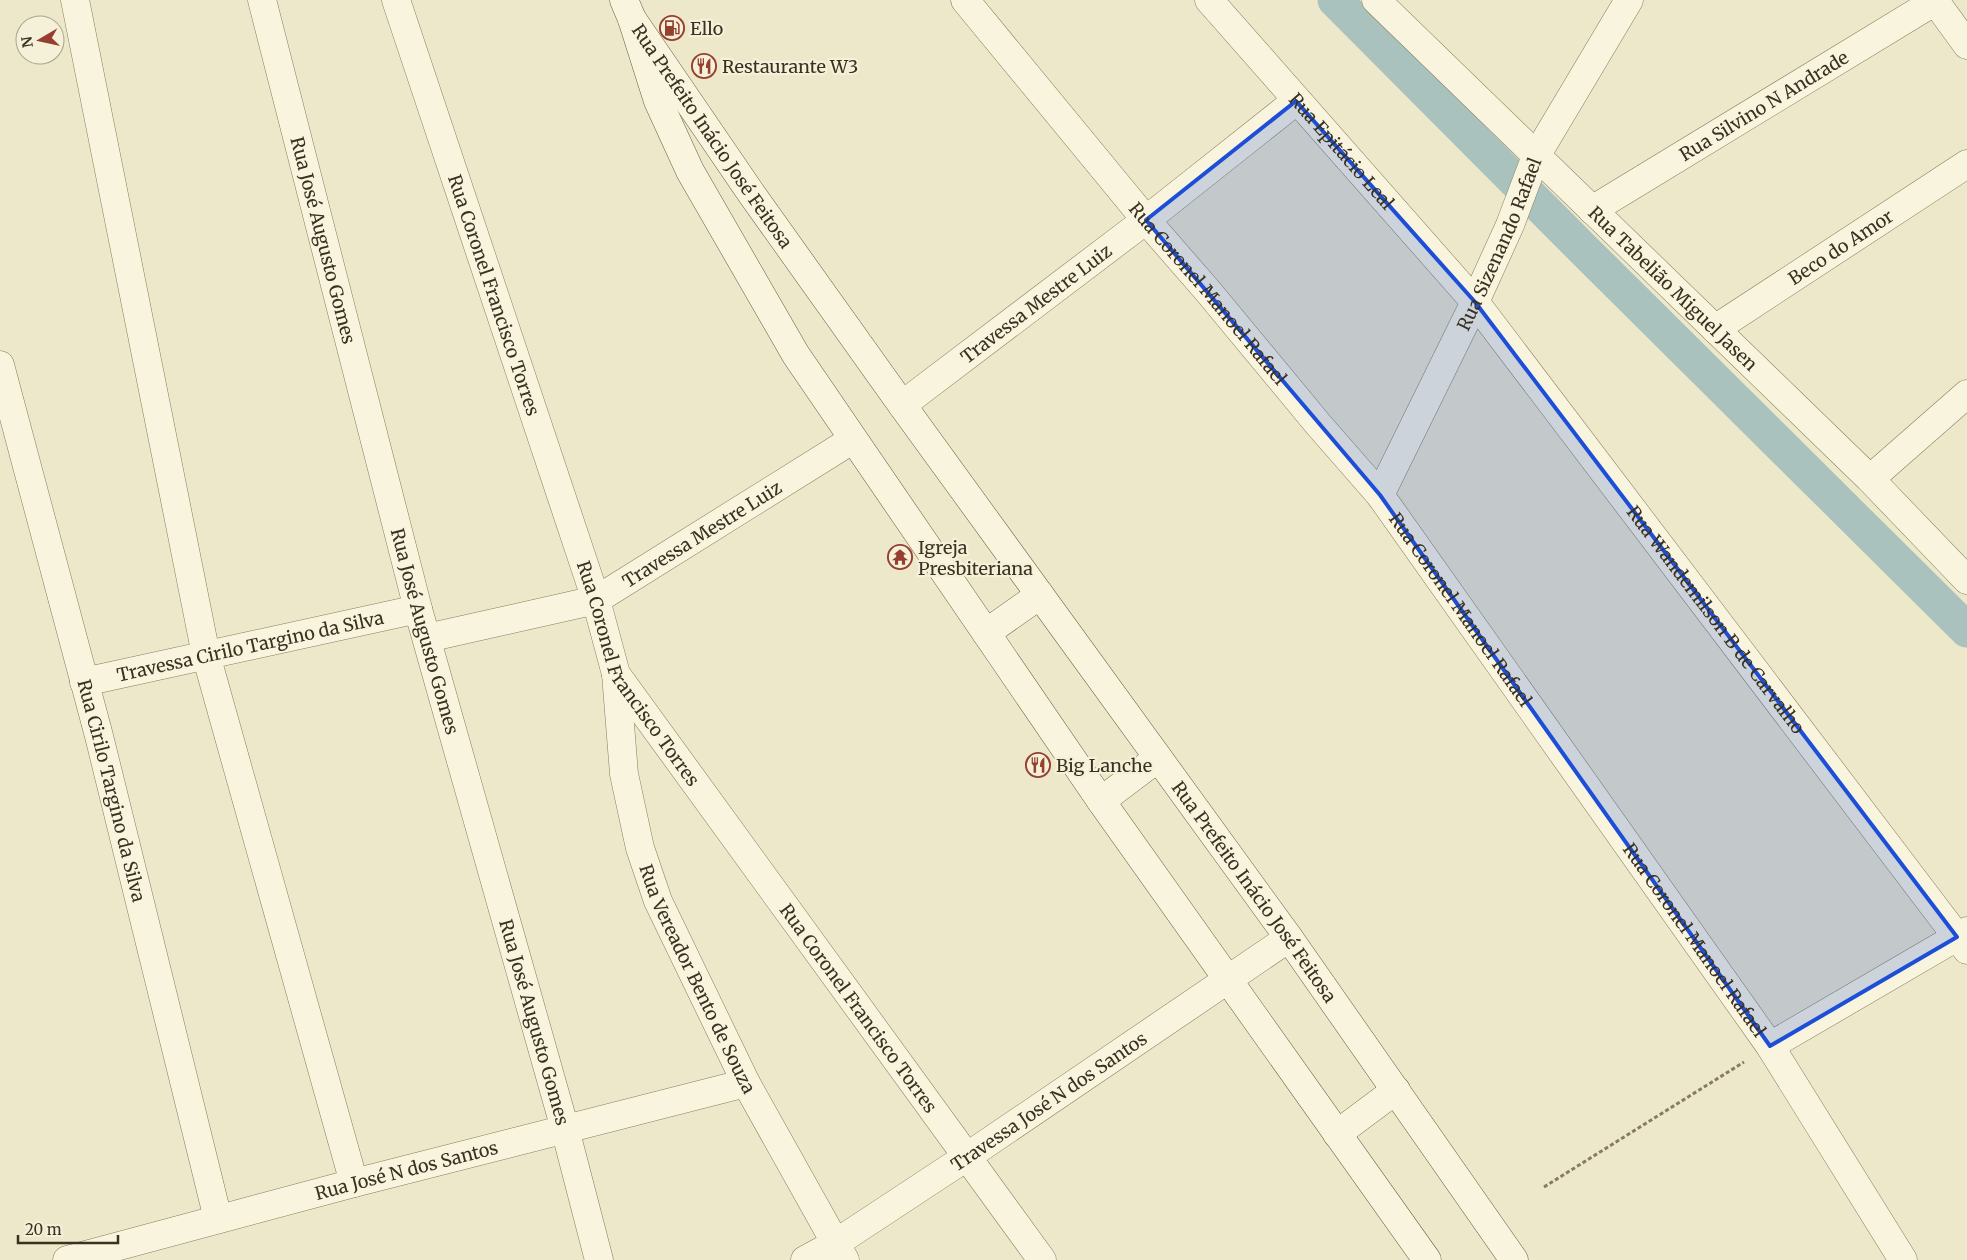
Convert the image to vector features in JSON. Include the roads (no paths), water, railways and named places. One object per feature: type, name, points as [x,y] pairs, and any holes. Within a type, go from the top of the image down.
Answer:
[{"type":"street","points":[[75,0],[206,655],[354,1183]]},
{"type":"street","name":"Rua José Augusto Gomes","points":[[262,0],[418,608],[565,1129],[599,1260]]},
{"type":"street","name":"Rua Coronel Francisco Torres","points":[[396,0],[596,600],[616,674],[1042,1260]]},
{"type":"street","name":"Rua Coronel Manoel Rafael","points":[[965,0],[1146,220],[1380,495],[1770,1046],[1903,1260]]},
{"type":"street","name":"Rua Epitácio Leal","points":[[1209,0],[1475,302]]},
{"type":"street","name":"Rua Tabelião Miguel Jasen","points":[[1376,0],[1870,479],[1967,580]]},
{"type":"street","name":"Rua Sizenando Rafael","points":[[1380,495],[1475,302],[1510,225],[1536,156],[1629,0]]},
{"type":"street","points":[[1936,1],[1967,45]]},
{"type":"street","name":"Rua Silvino N Andrade","points":[[1592,210],[1936,1]]},
{"type":"street","name":"Rua Prefeito Inácio José Feitosa","points":[[628,10],[753,196],[902,405],[1289,938],[1396,1090],[1505,1257]]},
{"type":"street","name":"Rua Prefeito Inácio José Feitosa","points":[[628,10],[658,101],[690,171],[796,355],[852,440],[1101,801],[1226,980],[1427,1260]]},
{"type":"street","name":"Travessa Mestre Luiz","points":[[902,405],[1146,220],[1296,101]]},
{"type":"street","name":"Beco do Amor","points":[[1715,329],[1967,164]]},
{"type":"street","name":"Rua Wandemilson B de Carvalho","points":[[1475,302],[1964,939]]},
{"type":"street","name":"Rua Cirilo Targino da Silva","points":[[0,365],[104,755],[218,1219]]},
{"type":"street","points":[[1870,479],[1967,394]]},
{"type":"street","name":"Travessa Mestre Luiz","points":[[427,638],[596,600],[852,440]]},
{"type":"street","points":[[986,633],[1040,595]]},
{"type":"street","name":"Travessa Cirilo Targino da Silva","points":[[84,682],[418,608]]},
{"type":"street","name":"Rua Vereador Bento de Souza","points":[[616,674],[624,774],[640,848],[658,901],[746,1083],[841,1252]]},
{"type":"street","points":[[1101,801],[1158,758]]},
{"type":"street","name":"Travessa José N dos Santos","points":[[805,1260],[841,1252],[968,1156],[1289,938]]},
{"type":"street","points":[[1770,1046],[1964,939]]},
{"type":"street","name":"Rua José N dos Santos","points":[[67,1260],[354,1183],[746,1083]]},
{"type":"street","points":[[1337,1134],[1396,1090]]},
{"type":"waterway","points":[[1335,0],[1967,630]]},
{"type":"place","name":"Ello","points":[[672,28]]},
{"type":"place","name":"Restaurante W3","points":[[704,66]]},
{"type":"place","name":"Igreja Presbiteriana","points":[[900,557]]},
{"type":"place","name":"Big Lanche","points":[[1038,765]]}]
